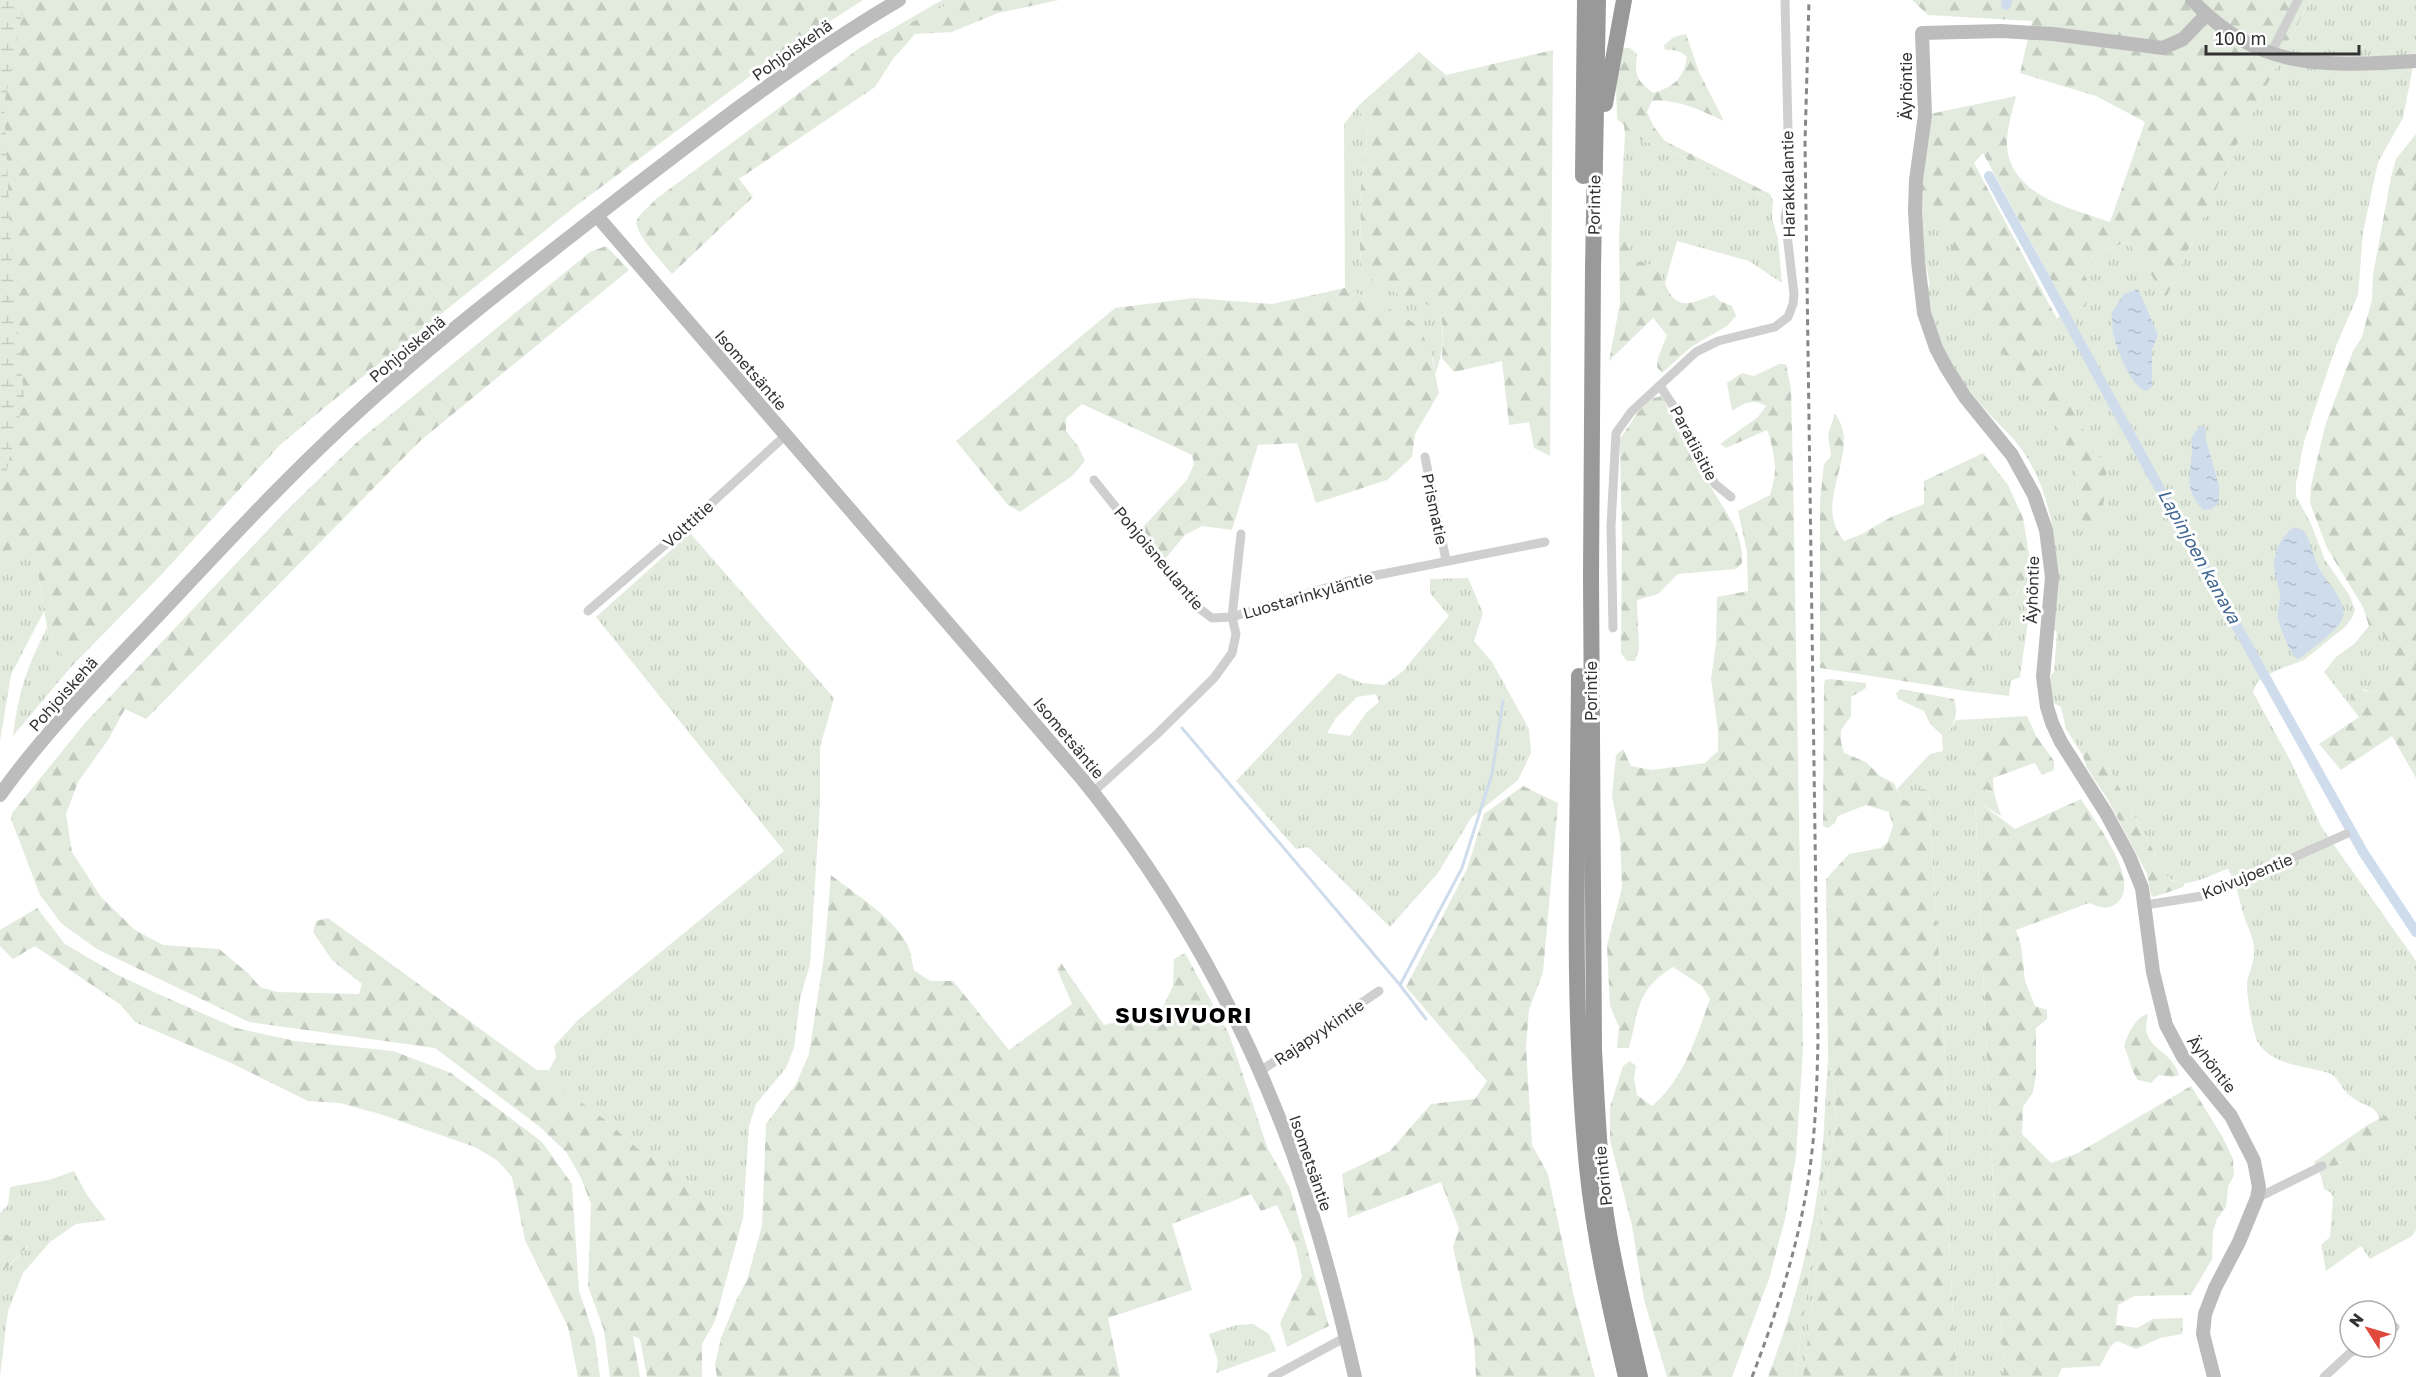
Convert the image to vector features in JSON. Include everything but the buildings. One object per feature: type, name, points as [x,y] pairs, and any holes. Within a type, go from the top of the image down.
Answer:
[{"type":"highway","points":[[1575,0],[1584,116]]},
{"type":"highway","name":"Porintie","points":[[1585,0],[1578,832],[1579,1054],[1593,1216],[1606,1292],[1626,1377]]},
{"type":"highway","name":"Porintie","points":[[1598,0],[1594,215],[1591,708],[1593,1050],[1606,1215],[1619,1287],[1640,1377]]},
{"type":"highway","points":[[1594,215],[1608,81],[1624,0]]},
{"type":"main road","name":"Pohjoiskehä","points":[[0,795],[65,716],[292,475],[388,385],[597,216],[752,98],[865,20],[899,0]]},
{"type":"main road","points":[[2192,0],[2220,28],[2271,53],[2315,64],[2343,65],[2416,61]]},
{"type":"main road","name":"Äyhöntie","points":[[2206,15],[2183,39],[2163,48],[2054,34],[2001,31],[1922,33],[1925,115],[1916,180],[1915,211],[1917,261],[1924,313],[1936,348],[1965,397],[2015,460],[2027,479],[2040,510],[2050,551],[2052,577],[2043,677],[2047,706],[2061,742],[2106,813],[2129,856],[2142,888],[2153,972],[2166,1025],[2183,1057],[2224,1106],[2244,1137],[2254,1161],[2259,1187],[2257,1198],[2205,1314],[2203,1334],[2214,1377]]},
{"type":"main road","name":"Isometsäntie","points":[[597,216],[1093,792],[1134,848],[1189,933],[1259,1072],[1293,1154],[1346,1337],[1355,1377]]},
{"type":"street","name":"Harakkalantie","points":[[1613,628],[1611,526],[1616,433],[1631,412],[1696,352],[1718,341],[1775,327],[1783,322],[1791,310],[1793,282],[1785,217],[1789,200],[1789,174],[1785,0]]},
{"type":"street","points":[[2271,53],[2298,0]]},
{"type":"street","name":"Paratiisitie","points":[[1660,386],[1680,416],[1715,484],[1731,497]]},
{"type":"street","name":"Volttitie","points":[[588,611],[681,531],[786,435]]},
{"type":"street","name":"Prismatie","points":[[1425,457],[1446,560]]},
{"type":"street","name":"Pohjoisneulantie","points":[[1094,480],[1196,606],[1212,618],[1232,616]]},
{"type":"street","points":[[1232,616],[1241,534]]},
{"type":"street","name":"Luostarinkyläntie","points":[[1093,792],[1214,678],[1232,653],[1236,634],[1232,616],[1352,580],[1545,542]]},
{"type":"street","name":"Koivujoentie","points":[[2145,905],[2210,895],[2346,834]]},
{"type":"street","name":"Rajapyykintie","points":[[1259,1072],[1379,991]]},
{"type":"street","points":[[2257,1198],[2322,1166]]},
{"type":"street","points":[[1272,1377],[1346,1337]]},
{"type":"street","points":[[2324,1377],[2344,1359]]},
{"type":"green space","points":[[0,0],[863,0],[784,51],[577,205],[280,445],[162,574],[71,667],[48,634],[35,554],[11,549],[0,559]]},
{"type":"green space","points":[[0,0],[25,0],[4,105],[13,280],[24,397],[0,499]]},
{"type":"green space","points":[[943,0],[957,0],[861,47],[935,4]]},
{"type":"green space","points":[[957,0],[1059,0],[998,13],[952,32],[915,34],[893,59],[875,87],[739,179],[753,197],[672,274],[639,232],[637,220],[643,211],[861,47]]},
{"type":"green space","points":[[1912,0],[2310,0],[2236,146],[2165,300],[2128,241],[2092,257],[2083,273],[2092,289],[2085,307],[2067,309],[1983,153],[1974,163],[2057,319],[2036,338],[2036,350],[2057,375],[2081,426],[2107,470],[2101,526],[2094,534],[2087,531],[2082,520],[2076,464],[2054,422],[1978,320],[1961,289],[1952,265],[1952,229],[1944,218],[1932,209],[1915,211],[1925,115],[2016,96],[2008,128],[2007,147],[2011,164],[2020,178],[2046,198],[2110,222],[2145,122],[2096,96],[2020,73],[2032,21],[1928,15]]},
{"type":"green space","points":[[2310,0],[2416,0],[2416,51],[2403,118],[2378,162],[2363,232],[2358,295],[2336,346],[2304,442],[2296,483],[2296,496],[2311,524],[2325,560],[2350,596],[2355,610],[2345,627],[2304,660],[2277,670],[2258,681],[2253,692],[2290,760],[2322,828],[2416,961],[2416,1230],[2412,1236],[2370,1259],[2361,1246],[2326,1271],[2321,1245],[2330,1237],[2333,1197],[2324,1189],[2321,1176],[2384,1134],[2378,1115],[2370,1107],[2347,1093],[2332,1074],[2282,1061],[2273,1057],[2259,1044],[2247,991],[2254,955],[2253,942],[2236,886],[2228,869],[2189,883],[2174,881],[2167,876],[2100,752],[2091,751],[2083,756],[2066,729],[2061,707],[2054,703],[2050,688],[2051,675],[2054,672],[2057,633],[2054,629],[2057,585],[2054,540],[2045,496],[2026,456],[1963,382],[1940,339],[1925,292],[1930,285],[1915,211],[1932,209],[1944,218],[1952,229],[1952,244],[1978,320],[2054,422],[2076,464],[2079,502],[2105,485],[2107,470],[2081,426],[2057,375],[2036,350],[2036,338],[2067,309],[2085,307],[2083,273],[2092,257],[2128,241],[2165,300],[2236,146]]},
{"type":"green space","points":[[1686,34],[1699,72],[1724,121],[1680,103],[1652,101],[1647,112],[1654,127],[1665,141],[1770,194],[1773,201],[1662,147],[1625,135],[1624,125],[1617,119],[1615,53],[1617,48],[1630,48],[1637,54],[1637,76],[1653,93],[1672,85],[1683,71],[1687,57],[1677,51],[1665,50],[1664,45],[1674,37]]},
{"type":"green space","points":[[1553,50],[1550,456],[1534,448],[1529,422],[1509,425],[1502,361],[1454,372],[1442,358],[1441,313],[1424,303],[1403,297],[1363,274],[1360,252],[1361,187],[1368,130],[1358,106],[1419,52],[1446,75]]},
{"type":"green space","points":[[1358,106],[1368,130],[1361,187],[1360,252],[1363,274],[1441,313],[1442,344],[1435,375],[1431,354],[1413,329],[1382,306],[1345,288],[1344,124]]},
{"type":"green space","points":[[2416,134],[2416,778],[2392,736],[2341,770],[2319,744],[2362,715],[2350,696],[2356,688],[2372,693],[2400,675],[2380,626],[2369,626],[2363,607],[2327,548],[2310,503],[2311,486],[2325,426],[2353,351],[2362,337],[2372,299],[2373,275],[2396,159]]},
{"type":"green space","points":[[1625,135],[1662,147],[1773,201],[1772,218],[1778,239],[1782,283],[1749,261],[1677,241],[1665,283],[1654,266],[1640,264],[1632,259],[1619,238]]},
{"type":"green space","points":[[1623,235],[1628,236],[1632,259],[1658,269],[1671,295],[1676,300],[1687,303],[1714,295],[1720,301],[1732,306],[1736,316],[1727,326],[1691,347],[1662,373],[1657,367],[1658,358],[1667,335],[1653,318],[1609,361],[1620,303],[1619,238]]},
{"type":"green space","points":[[606,246],[629,270],[420,441],[146,719],[125,709],[108,740],[78,782],[66,814],[72,852],[101,897],[135,930],[163,945],[219,949],[249,974],[260,987],[277,992],[359,994],[362,984],[332,960],[313,932],[316,921],[328,918],[604,1119],[637,1148],[692,1183],[727,1215],[743,1218],[715,1321],[702,1344],[702,1377],[647,1377],[640,1339],[633,1336],[640,1377],[610,1377],[604,1330],[588,1286],[591,1204],[581,1178],[567,1153],[540,1127],[435,1048],[249,1022],[97,949],[62,924],[40,895],[11,819],[12,813],[85,723],[284,513],[357,442],[590,252]]},
{"type":"green space","points":[[1345,288],[1388,308],[1419,326],[1431,353],[1439,393],[1415,434],[1412,457],[1387,480],[1316,503],[1297,443],[1258,445],[1232,530],[1202,526],[1185,535],[1165,559],[1142,528],[1187,480],[1194,464],[1192,455],[1082,404],[1066,418],[1066,431],[1078,446],[1085,461],[1072,476],[1020,512],[1008,505],[956,441],[1115,308],[1194,298],[1272,304]]},
{"type":"green space","points":[[1779,364],[1786,364],[1791,389],[1793,470],[1803,1049],[1796,1156],[1785,1219],[1769,1279],[1732,1377],[1667,1377],[1644,1300],[1632,1226],[1610,1140],[1610,1107],[1623,1066],[1630,1061],[1636,1066],[1634,1078],[1637,1095],[1652,1106],[1663,1095],[1681,1071],[1688,1057],[1710,999],[1702,986],[1673,967],[1652,984],[1645,993],[1629,1048],[1617,1048],[1619,1027],[1610,1006],[1607,945],[1622,888],[1620,837],[1612,796],[1616,755],[1623,749],[1631,766],[1652,770],[1705,763],[1718,751],[1718,730],[1711,679],[1716,643],[1717,597],[1748,591],[1747,552],[1738,511],[1770,495],[1775,469],[1767,430],[1726,448],[1720,444],[1758,417],[1766,406],[1757,402],[1749,403],[1732,411],[1727,383],[1742,373],[1754,376]]},
{"type":"green space","points":[[1662,396],[1737,532],[1742,563],[1736,569],[1678,574],[1658,594],[1637,600],[1639,649],[1635,661],[1627,661],[1621,653],[1620,439],[1638,412],[1653,398]]},
{"type":"green space","points":[[1835,414],[1842,429],[1844,444],[1832,509],[1835,525],[1844,541],[1862,534],[1891,517],[1924,504],[1924,481],[1983,453],[2008,485],[2023,518],[2031,566],[1967,691],[1820,668],[1820,501],[1824,464],[1831,456],[1828,434]]},
{"type":"green space","points":[[690,533],[834,698],[820,747],[820,804],[810,964],[800,999],[794,1048],[786,1068],[756,1104],[749,1126],[743,1218],[727,1215],[692,1183],[637,1148],[604,1119],[534,1070],[549,1070],[556,1057],[554,1046],[579,1019],[784,851],[596,617]]},
{"type":"green space","points":[[11,549],[35,553],[44,611],[11,675],[0,741],[0,559]]},
{"type":"green space","points":[[2031,566],[2031,600],[2020,677],[2011,681],[2009,696],[1967,691]]},
{"type":"green space","points":[[1468,578],[1483,613],[1474,641],[1492,662],[1529,729],[1531,753],[1518,780],[1471,818],[1438,873],[1390,927],[1308,847],[1296,849],[1236,781],[1338,673],[1362,683],[1384,685],[1403,671],[1449,616],[1430,593],[1430,579]],"holes":[[[1376,694],[1379,702],[1366,713],[1350,736],[1327,733],[1336,718],[1357,697]]]},
{"type":"green space","points":[[2380,625],[2400,675],[2372,693],[2363,689],[2362,715],[2359,717],[2324,672],[2336,657],[2354,644],[2369,626]]},
{"type":"green space","points":[[47,628],[48,634],[71,667],[13,736],[24,680]]},
{"type":"green space","points":[[1825,680],[1866,683],[1866,688],[1851,697],[1851,716],[1841,730],[1844,753],[1866,762],[1880,776],[1894,783],[1900,798],[1907,801],[1915,792],[1924,789],[1927,790],[1929,801],[1945,1055],[1948,1218],[1956,1377],[1803,1377],[1836,1114],[1834,1085],[1828,1057],[1826,879],[1849,854],[1881,848],[1887,843],[1893,826],[1889,812],[1866,805],[1838,816],[1835,823],[1828,828],[1823,826],[1824,684]]},
{"type":"green space","points":[[1901,689],[1954,699],[1956,715],[1953,724],[1942,735],[1930,724],[1924,711],[1898,699],[1896,693]]},
{"type":"green space","points":[[2027,716],[2036,736],[2054,761],[2054,770],[2042,775],[2035,763],[1993,778],[1994,793],[1975,784],[1974,760],[1981,758],[1986,748],[1995,718]]},
{"type":"green space","points":[[1995,718],[1992,734],[1981,758],[1974,760],[1986,790],[1994,793],[2001,816],[1975,800],[1999,1310],[2004,1360],[2003,1377],[1956,1377],[1948,1218],[1945,1055],[1929,801],[1928,796],[1917,790],[1907,801],[1900,798],[1897,789],[1930,754],[1943,751],[1942,735],[1956,720]]},
{"type":"green space","points":[[2087,751],[2100,752],[2167,876],[2172,881],[2185,883],[2183,887],[2154,897],[2151,895],[2147,874],[2108,800],[2087,768],[2083,756]]},
{"type":"green space","points":[[1523,786],[1558,803],[1543,972],[1529,1010],[1526,1047],[1532,1145],[1548,1174],[1574,1297],[1595,1377],[1476,1377],[1474,1339],[1453,1247],[1459,1229],[1441,1182],[1348,1218],[1342,1174],[1390,1151],[1431,1104],[1475,1099],[1487,1081],[1406,987],[1467,869],[1484,814]]},
{"type":"green space","points":[[1975,799],[2015,829],[2081,799],[2113,850],[2124,879],[2124,891],[2119,901],[2112,906],[2101,907],[2089,903],[2016,930],[2021,945],[2025,981],[2035,1006],[2047,1010],[2047,1019],[2036,1028],[2036,1075],[2033,1092],[2023,1107],[2022,1134],[2051,1163],[2078,1153],[2191,1086],[2222,1136],[2233,1159],[2234,1175],[2228,1187],[2226,1207],[2217,1219],[2213,1232],[2212,1259],[2191,1295],[2134,1296],[2118,1305],[2116,1325],[2137,1328],[2153,1319],[2183,1318],[2182,1334],[2160,1338],[2136,1349],[2117,1341],[2110,1347],[2100,1366],[2062,1368],[2058,1377],[2003,1377],[2004,1360],[1999,1310]]},
{"type":"green space","points":[[831,875],[882,914],[899,932],[909,949],[914,970],[930,981],[953,981],[1009,1050],[1072,1004],[1057,969],[1061,963],[1104,1025],[1161,1011],[1173,986],[1174,959],[1185,953],[1229,1034],[1268,1149],[1290,1188],[1329,1326],[1287,1347],[1280,1323],[1302,1277],[1296,1247],[1277,1205],[1261,1211],[1251,1194],[1172,1224],[1192,1290],[1108,1318],[1120,1377],[717,1377],[715,1365],[721,1338],[747,1280],[762,1226],[766,1124],[796,1084],[809,1054],[824,956]]},
{"type":"green space","points":[[37,908],[65,944],[116,974],[156,993],[236,1028],[295,1041],[393,1051],[451,1073],[542,1142],[572,1184],[579,1291],[595,1338],[600,1377],[578,1377],[568,1327],[525,1240],[512,1177],[498,1161],[475,1147],[380,1114],[340,1103],[308,1101],[231,1063],[135,1022],[121,1005],[35,946],[13,959],[0,946],[0,930]]},
{"type":"green space","points":[[2148,1014],[2146,1029],[2150,1039],[2172,1061],[2179,1075],[2172,1077],[2159,1075],[2151,1083],[2138,1080],[2124,1046],[2136,1022]]},
{"type":"green space","points":[[1828,1057],[1834,1085],[1836,1114],[1803,1377],[1795,1377],[1829,1134],[1824,1126]]},
{"type":"green space","points":[[2416,1101],[2416,1113],[2398,1121],[2384,1134],[2321,1176],[2314,1162],[2369,1124]]},
{"type":"green space","points":[[1824,1126],[1829,1134],[1795,1377],[1768,1377],[1789,1316],[1806,1253],[1818,1190]]},
{"type":"green space","points":[[74,1171],[87,1195],[106,1220],[76,1224],[50,1242],[23,1273],[8,1311],[0,1377],[0,1274],[28,1247],[0,1232],[0,1213],[8,1205],[10,1187],[49,1180]]},
{"type":"green space","points":[[0,1232],[28,1246],[0,1274]]},
{"type":"green space","points":[[1253,1324],[1269,1334],[1276,1351],[1216,1373],[1218,1361],[1209,1334],[1236,1325]]},
{"type":"water","points":[[2138,289],[2158,335],[2152,350],[2152,386],[2147,391],[2136,384],[2122,360],[2113,334],[2111,314],[2124,294]]},
{"type":"water","points":[[2200,426],[2205,427],[2206,440],[2219,486],[2219,503],[2212,509],[2203,510],[2191,491],[2190,483],[2191,438]]},
{"type":"water","points":[[2294,527],[2306,534],[2317,564],[2338,596],[2343,610],[2343,617],[2337,627],[2297,659],[2288,646],[2279,621],[2280,594],[2274,567],[2280,544]]},
{"type":"waterway","name":"Lapinjoen kanava","points":[[2006,5],[2007,0]]},
{"type":"waterway","name":"Lapinjoen kanava","points":[[1989,176],[2145,462],[2363,852],[2416,932]]},
{"type":"waterway","points":[[1182,728],[1400,985],[1462,868],[1492,774],[1503,701]]},
{"type":"waterway","points":[[1400,985],[1426,1019]]},
{"type":"railway","points":[[1752,1377],[1780,1297],[1802,1215],[1811,1160],[1817,1086],[1805,143],[1809,0]]},
{"type":"district","name":"SUSIVUORI","points":[[1184,1014]]}]
